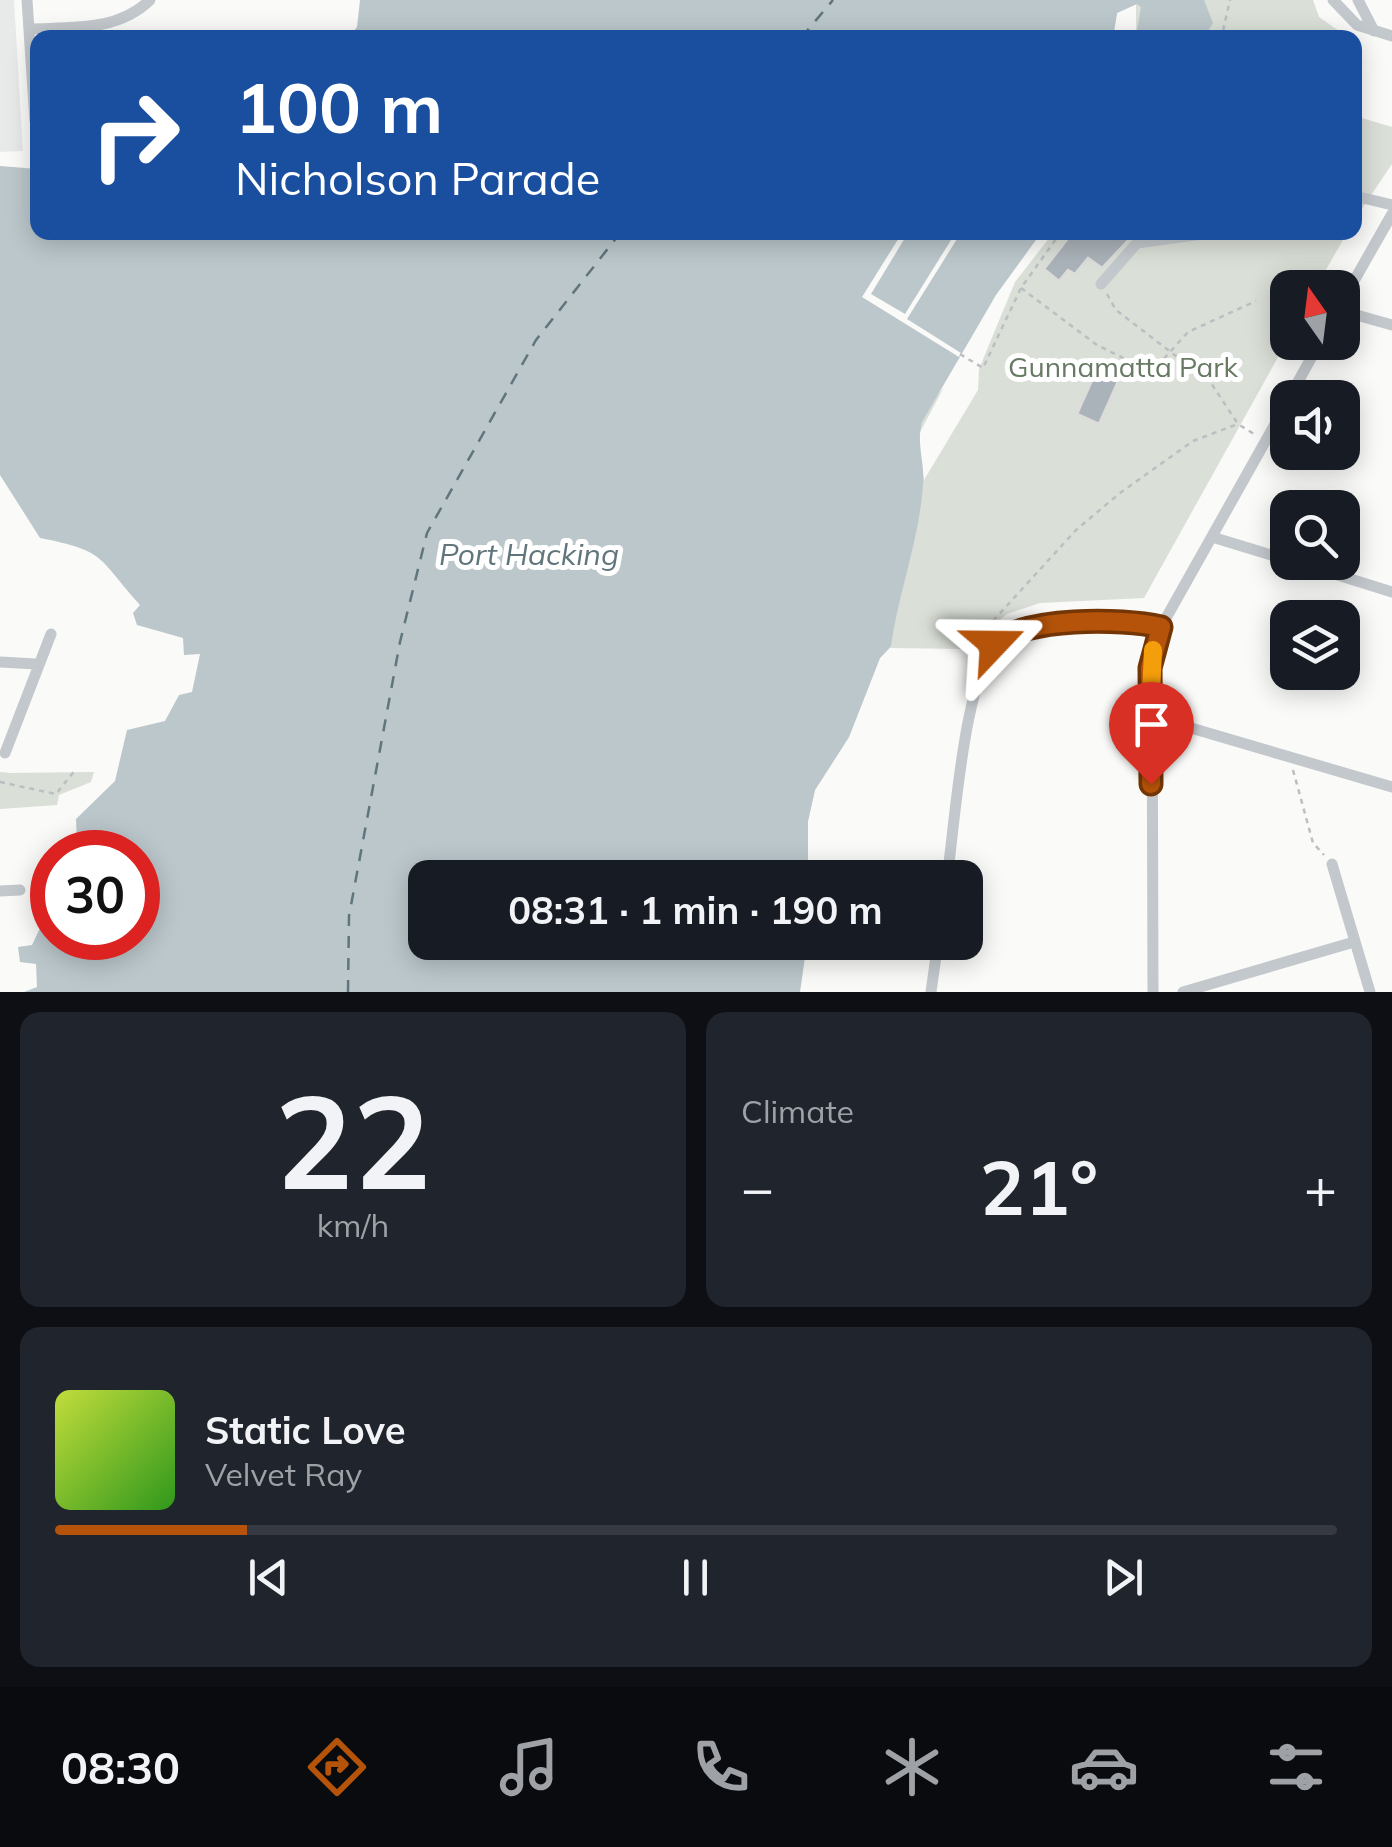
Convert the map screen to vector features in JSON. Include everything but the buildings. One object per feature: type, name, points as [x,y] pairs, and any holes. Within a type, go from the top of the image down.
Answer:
[{"type":"street","points":[[27,0],[30,44]]},
{"type":"street","points":[[29,29],[98,25],[136,12],[150,0]]},
{"type":"street","points":[[1333,0],[1351,21],[1392,36]]},
{"type":"street","points":[[1358,0],[1374,31]]},
{"type":"street","points":[[1362,198],[1392,205]]},
{"type":"street","points":[[1360,270],[1392,214]]},
{"type":"street","points":[[1101,284],[1137,242],[1153,240]]},
{"type":"street","points":[[1360,316],[1392,325]]},
{"type":"street","points":[[1153,992],[1152,652],[1161,627],[1270,432]]},
{"type":"street","points":[[1212,536],[1270,554]]},
{"type":"street","points":[[1354,580],[1392,592]]},
{"type":"street","points":[[950,860],[975,681],[984,656],[1001,638],[1026,627],[1137,623],[1161,627]]},
{"type":"street","points":[[6,753],[50,634]]},
{"type":"street","points":[[0,662],[36,664]]},
{"type":"street","points":[[1150,716],[1392,787]]},
{"type":"street","points":[[1332,864],[1370,992]]},
{"type":"street","points":[[0,891],[20,890]]},
{"type":"street","points":[[1184,992],[1354,942]]},
{"type":"street","points":[[931,992],[935,960]]},
{"type":"path","points":[[1223,30],[1230,0]]},
{"type":"path","points":[[960,354],[983,368],[1022,288],[1055,240]]},
{"type":"path","points":[[1101,284],[1116,310],[1211,384],[1238,424],[1265,441]]},
{"type":"path","points":[[1022,288],[1084,336],[1142,368],[1161,362],[1188,332],[1256,301]]},
{"type":"path","points":[[984,656],[967,653],[970,645],[1076,530],[1180,449],[1238,424]]},
{"type":"path","points":[[1294,758],[1293,775],[1313,843],[1332,864]]},
{"type":"path","points":[[0,782],[56,794],[76,769]]},
{"type":"shaded area","points":[[0,0],[14,0],[23,151],[0,152]]},
{"type":"green space","points":[[1083,0],[1313,0],[1319,17],[1338,30],[1136,30],[1136,4],[1117,13],[1114,30],[1107,30]]},
{"type":"green space","points":[[1362,118],[1392,127],[1392,164],[1362,209]]},
{"type":"green space","name":"Gunnamatta Park","points":[[1048,240],[1343,240],[1326,270],[1270,270],[1270,360],[1276,360],[1144,598],[1040,603],[1007,614],[964,649],[890,648],[880,658],[849,737],[815,790],[808,821],[808,860],[663,860],[737,651],[944,387],[918,436],[924,480],[978,390],[979,369],[1015,282]]},
{"type":"green space","points":[[0,772],[94,772],[91,782],[59,795],[57,805],[0,809]]},
{"type":"water","points":[[360,0],[1204,0],[1213,23],[1208,30],[1137,30],[1141,7],[1137,4],[1117,13],[1114,30],[355,30]]},
{"type":"water","name":"Port Hacking","points":[[0,166],[30,168],[30,240],[1036,240],[996,295],[922,422],[921,504],[891,646],[880,658],[849,737],[815,790],[808,821],[808,860],[408,860],[408,960],[805,960],[800,992],[24,992],[37,987],[36,964],[20,962],[18,947],[30,945],[30,960],[160,960],[160,830],[76,830],[76,819],[115,781],[127,730],[165,721],[179,695],[192,692],[200,654],[184,655],[183,638],[137,625],[133,613],[140,605],[99,558],[78,547],[40,538],[0,475]]},
{"type":"pier","points":[[898,240],[904,240],[871,294],[905,314],[951,240],[956,240],[907,319],[961,353],[959,357],[862,297]]},
{"type":"ferry route","points":[[808,30],[833,0]]},
{"type":"ferry route","points":[[348,992],[349,916],[400,642],[427,533],[536,340],[615,240]]},
{"type":"slow traffic","points":[[1150,716],[1153,650]]},
{"type":"route","points":[[994,644],[1007,634],[1039,625],[1137,623],[1161,627],[1150,668],[1151,784]]}]
